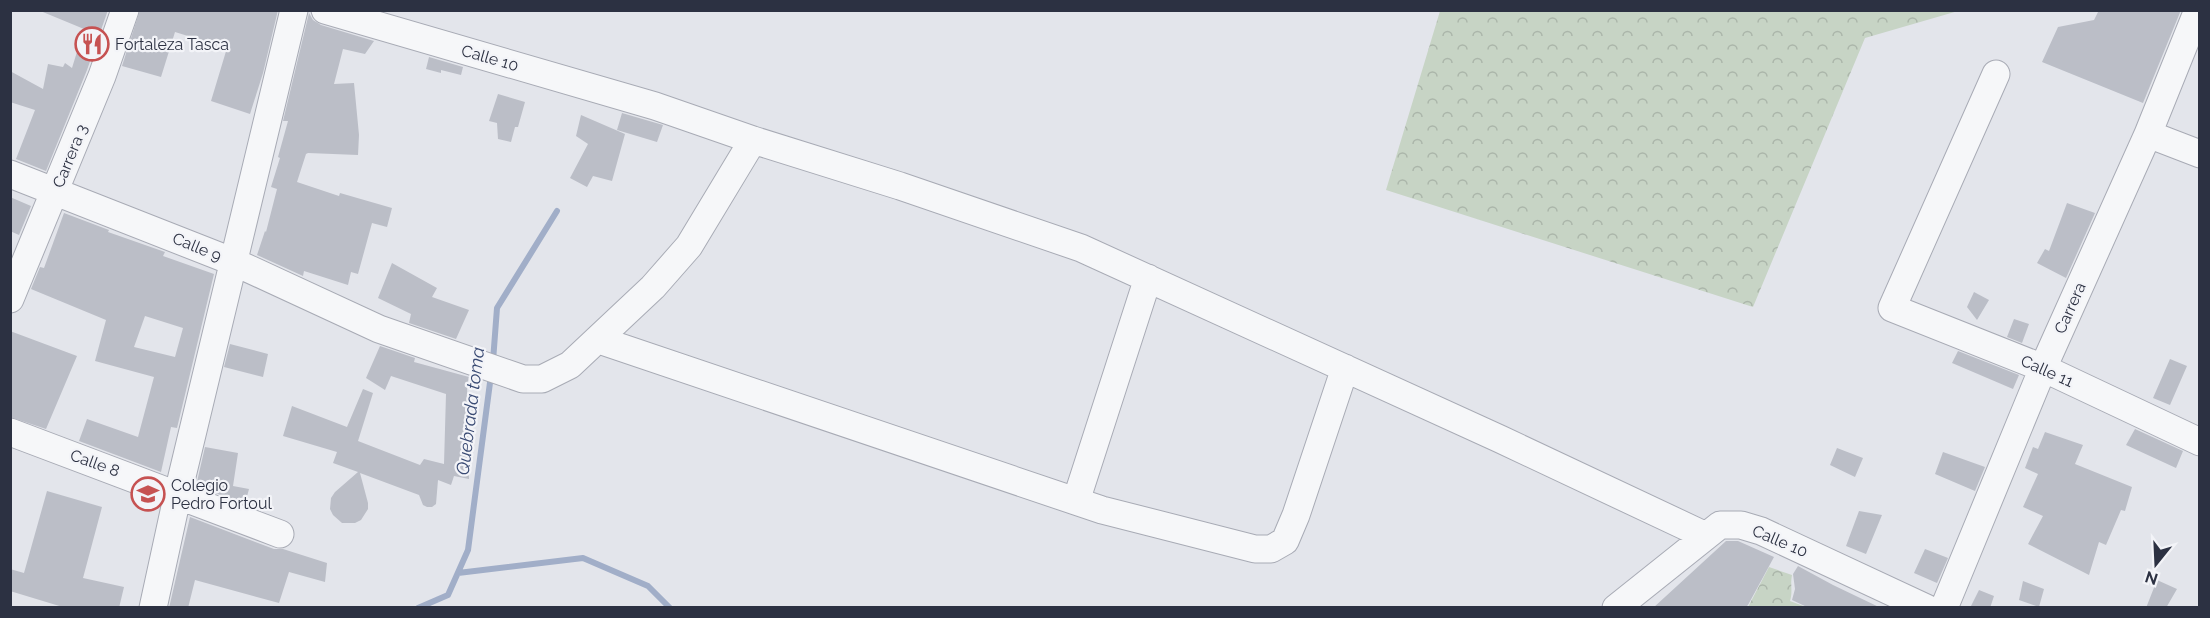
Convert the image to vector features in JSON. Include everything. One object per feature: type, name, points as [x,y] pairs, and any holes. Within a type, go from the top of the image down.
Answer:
[{"type":"street","name":"Carrera 3","points":[[10,299],[102,76],[125,10]]},
{"type":"street","points":[[153,608],[178,494],[294,10]]},
{"type":"street","name":"Calle 10","points":[[325,10],[655,106],[1081,248],[1706,536]]},
{"type":"street","name":"Carrera","points":[[1944,608],[2043,369],[2148,134],[2199,10]]},
{"type":"street","name":"Calle 11","points":[[1996,75],[1892,308],[2043,369],[2199,442]]},
{"type":"street","points":[[2148,134],[2199,154]]},
{"type":"street","name":"Calle 9","points":[[10,174],[234,262],[379,329],[523,379],[542,379],[570,365],[653,287],[689,246],[753,140]]},
{"type":"street","points":[[1076,501],[1148,278]]},
{"type":"street","points":[[599,340],[1102,510],[1255,549],[1271,549],[1285,541],[1345,368]]},
{"type":"street","name":"Calle 8","points":[[10,432],[280,534]]},
{"type":"street","name":"Calle 10","points":[[1616,608],[1720,525],[1741,525],[1761,531],[1926,608]]},
{"type":"green space","points":[[1440,10],[1958,11],[1865,38],[1753,307],[1386,190]]},
{"type":"green space","points":[[1769,567],[1792,575],[1790,601],[1806,607],[1748,607]]},
{"type":"building","points":[[38,10],[108,10],[87,70],[46,171],[16,159],[35,110],[10,102],[10,71],[43,89],[48,64],[63,67],[65,63],[72,68],[84,29]]},
{"type":"building","points":[[140,10],[278,10],[263,73],[250,114],[211,101],[227,48],[175,32],[161,77],[122,66]]},
{"type":"building","points":[[2099,10],[2181,10],[2143,103],[2042,62],[2058,27],[2094,20]]},
{"type":"building","points":[[309,13],[313,20],[321,25],[374,41],[365,54],[343,49],[334,84],[354,83],[359,135],[358,155],[308,153],[297,182],[339,196],[340,193],[392,208],[387,227],[372,223],[358,274],[351,272],[348,285],[304,271],[303,276],[257,255],[266,232],[277,189],[271,187],[288,121],[283,121]]},
{"type":"building","points":[[429,57],[463,67],[461,75],[426,69]]},
{"type":"building","points":[[498,94],[525,102],[511,142],[498,139],[497,123],[489,121]]},
{"type":"building","points":[[622,113],[663,125],[657,142],[617,130]]},
{"type":"building","points":[[581,115],[625,134],[612,181],[593,176],[587,187],[570,178],[588,144],[576,136]]},
{"type":"building","points":[[10,197],[31,206],[19,235],[10,231]]},
{"type":"building","points":[[2067,203],[2095,213],[2066,278],[2037,263],[2045,249],[2049,251]]},
{"type":"building","points":[[64,213],[109,230],[108,232],[165,252],[163,256],[214,274],[177,428],[171,427],[161,472],[79,441],[87,419],[138,437],[154,377],[95,361],[106,320],[31,289],[40,267],[44,268]],"holes":[[[145,316],[183,328],[175,357],[134,347]]]},
{"type":"building","points":[[392,263],[437,288],[432,297],[469,310],[456,339],[409,323],[411,314],[378,298]]},
{"type":"building","points":[[1974,292],[1989,300],[1977,320],[1967,307]]},
{"type":"building","points":[[2014,319],[2029,324],[2022,343],[2007,337]]},
{"type":"building","points":[[10,331],[77,356],[46,429],[10,417]]},
{"type":"building","points":[[230,344],[268,354],[263,377],[224,367]]},
{"type":"building","points":[[380,346],[415,358],[414,362],[469,377],[467,384],[469,479],[454,476],[451,485],[438,480],[436,504],[427,507],[423,505],[419,495],[360,473],[368,509],[361,520],[355,523],[342,523],[330,509],[331,498],[358,472],[333,463],[337,452],[283,436],[292,406],[347,427],[363,389],[373,393],[358,441],[420,465],[424,459],[444,464],[446,394],[391,376],[385,390],[366,378]]},
{"type":"building","points":[[1958,351],[2019,375],[2013,389],[1952,363]]},
{"type":"building","points":[[2170,359],[2187,366],[2170,405],[2153,398]]},
{"type":"building","points":[[2135,429],[2183,451],[2176,468],[2126,445]]},
{"type":"building","points":[[2045,432],[2083,445],[2075,464],[2132,487],[2125,511],[2121,510],[2106,545],[2099,542],[2089,575],[2028,544],[2043,516],[2023,507],[2038,474],[2025,468],[2033,447],[2038,449]]},
{"type":"building","points":[[205,447],[238,453],[233,486],[249,489],[245,504],[196,486]]},
{"type":"building","points":[[1837,448],[1863,458],[1855,477],[1830,465]]},
{"type":"building","points":[[1943,452],[1985,467],[1975,491],[1935,474]]},
{"type":"building","points":[[47,491],[102,507],[83,578],[124,587],[119,608],[66,608],[10,591],[10,569],[24,573]]},
{"type":"building","points":[[1859,511],[1882,515],[1866,554],[1846,546]]},
{"type":"building","points":[[190,517],[274,549],[283,549],[327,563],[325,582],[289,572],[279,603],[195,580],[188,608],[169,608]]},
{"type":"building","points":[[1726,541],[1738,541],[1774,557],[1745,608],[1653,608]]},
{"type":"building","points":[[1925,549],[1948,558],[1937,583],[1914,573]]},
{"type":"building","points":[[1798,566],[1881,608],[1809,608],[1792,600],[1795,589],[1793,574]]},
{"type":"building","points":[[2157,580],[2177,589],[2166,608],[2146,608]]},
{"type":"building","points":[[2023,581],[2044,589],[2039,607],[2019,600]]},
{"type":"building","points":[[1979,590],[1994,596],[1990,608],[1970,608]]},
{"type":"waterway","name":"Quebrada toma","points":[[493,361],[497,308],[557,211]]},
{"type":"waterway","name":"Quebrada toma","points":[[418,608],[448,595],[468,550],[491,375]]},
{"type":"waterway","points":[[458,573],[583,558],[648,586],[670,608]]},
{"type":"place","name":"Fortaleza Tasca","points":[[92,44]]},
{"type":"place","name":"Colegio Pedro Fortoul","points":[[148,494]]}]
